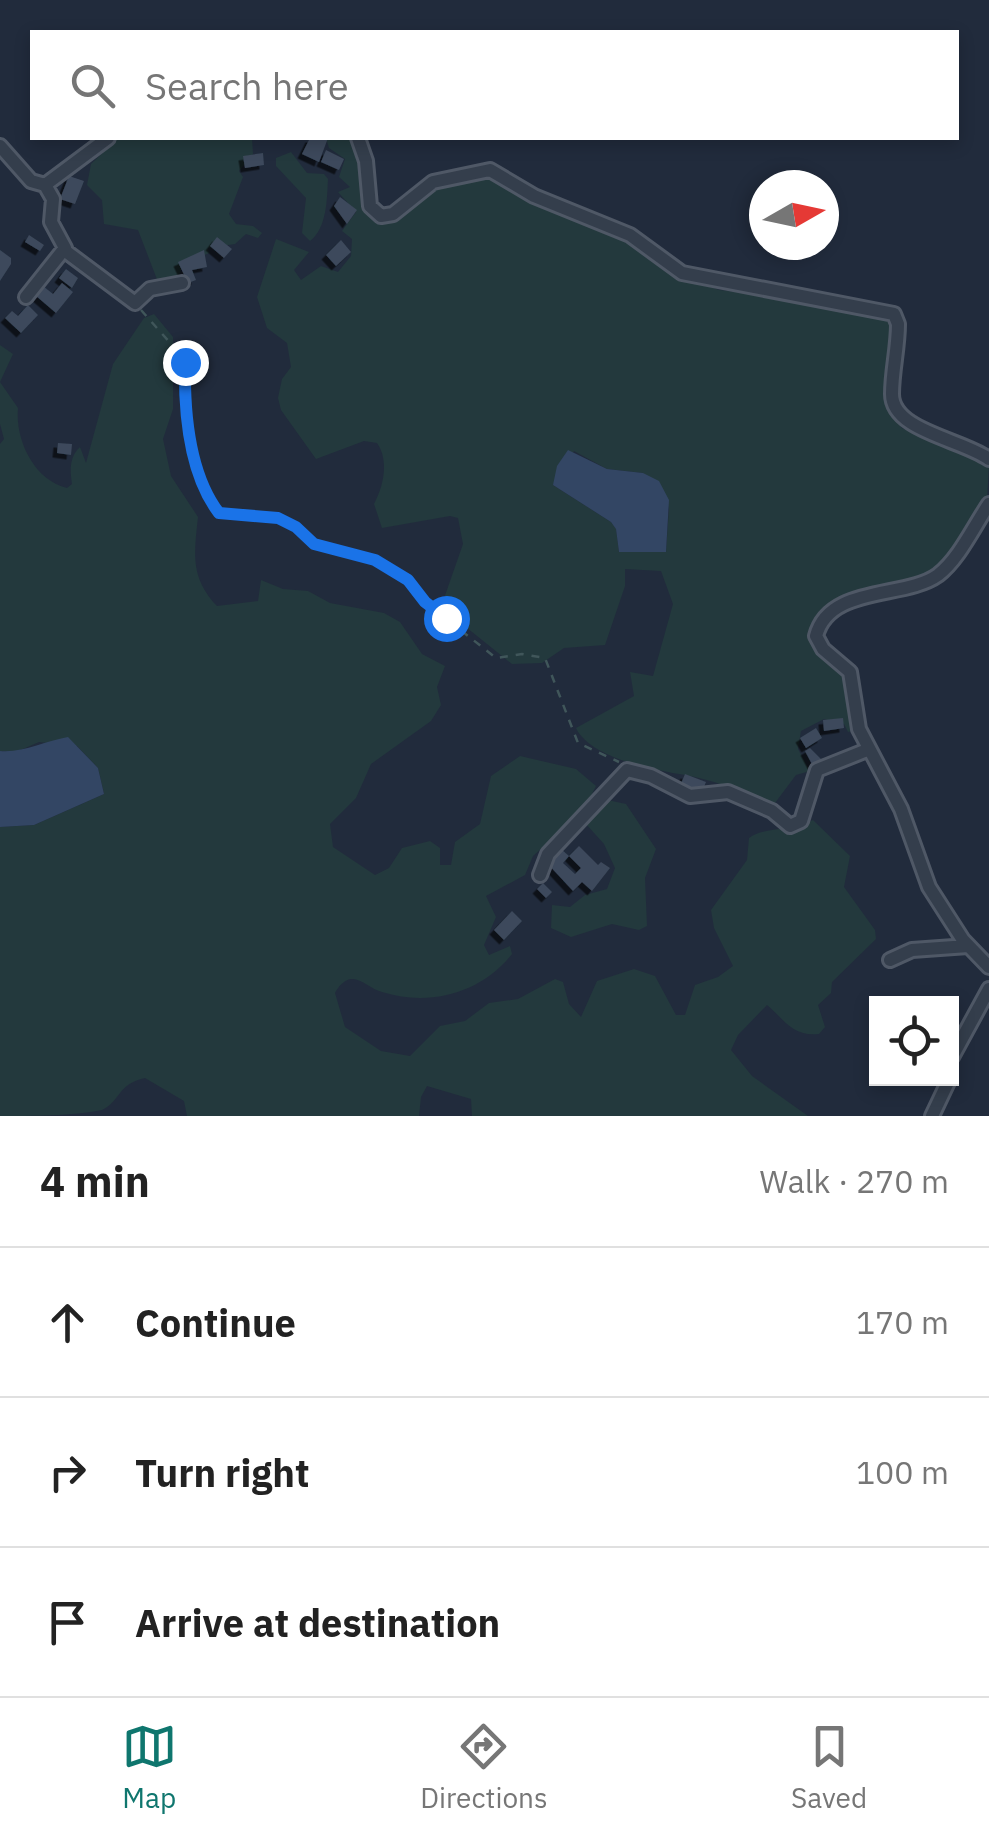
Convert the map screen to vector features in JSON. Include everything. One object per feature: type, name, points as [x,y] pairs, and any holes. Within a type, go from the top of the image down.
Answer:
[{"type":"street","points":[[45,185],[105,140]]},
{"type":"street","points":[[359,140],[366,162],[370,206],[381,216],[393,214],[434,182],[490,170],[534,196],[630,235],[682,273],[894,314],[898,324],[892,394],[896,412],[908,424],[954,440],[989,459]]},
{"type":"street","points":[[0,146],[31,180],[45,185],[53,198],[51,222],[64,250],[135,303],[150,289],[182,283]]},
{"type":"street","points":[[26,297],[64,250]]},
{"type":"street","points":[[989,504],[935,577],[911,588],[865,593],[817,630],[823,649],[850,672],[855,718],[867,750],[896,800],[929,887],[968,946],[989,967]]},
{"type":"street","points":[[540,875],[562,838],[627,770],[651,776],[690,796],[728,792],[772,812],[790,826],[798,825],[817,770],[867,750]]},
{"type":"street","points":[[890,960],[912,950],[968,946]]},
{"type":"street","points":[[959,1044],[989,989]]},
{"type":"street","points":[[932,1116],[946,1086]]},
{"type":"path","points":[[135,303],[172,345],[187,352],[186,410],[194,460],[201,485],[219,513],[278,518],[296,527],[314,544],[375,560],[408,580],[425,602],[496,658],[522,654],[545,658],[578,743],[588,752],[618,761],[627,770]]},
{"type":"green space","points":[[116,140],[252,140],[253,154],[239,171],[243,177],[229,214],[236,224],[253,226],[262,233],[258,238],[246,234],[235,244],[208,248],[209,253],[183,265],[178,278],[158,282],[138,230],[104,224],[102,200],[87,185],[91,164]]},
{"type":"green space","points":[[327,140],[356,140],[379,219],[442,185],[485,174],[635,244],[686,278],[719,290],[805,299],[887,317],[895,325],[889,393],[895,418],[902,428],[989,464],[987,501],[942,566],[920,580],[858,592],[812,626],[810,636],[846,676],[855,730],[848,732],[844,724],[824,719],[801,731],[798,749],[810,771],[796,775],[775,803],[708,780],[608,755],[583,738],[576,728],[634,696],[630,672],[653,676],[673,604],[661,571],[625,569],[625,586],[605,645],[564,648],[542,663],[512,664],[441,607],[463,544],[458,518],[450,516],[382,528],[374,504],[384,473],[377,443],[364,441],[316,459],[281,410],[278,398],[282,379],[291,367],[287,343],[267,328],[257,297],[276,239],[309,252],[294,270],[301,280],[321,266],[338,272],[351,256],[352,239],[342,231],[356,212],[338,192],[350,187],[339,177],[345,159],[329,148]],"holes":[[[574,451],[607,469],[643,473],[669,508],[666,552],[619,552],[616,528],[611,522],[553,485]]]},
{"type":"green space","points":[[291,152],[307,173],[324,174],[328,179],[323,221],[310,241],[302,233],[306,198],[276,166],[276,158]]},
{"type":"green space","points":[[154,314],[173,337],[173,409],[163,439],[171,476],[198,517],[198,575],[217,606],[258,601],[261,580],[283,589],[308,591],[330,603],[384,613],[400,622],[422,654],[445,666],[437,687],[441,705],[431,721],[371,764],[356,798],[330,824],[333,847],[375,875],[389,868],[402,848],[430,841],[440,848],[440,865],[451,865],[455,842],[480,824],[491,776],[520,756],[576,769],[596,786],[584,810],[533,856],[525,875],[486,896],[496,917],[484,945],[489,955],[510,946],[512,954],[499,967],[470,987],[436,997],[400,996],[378,991],[356,979],[347,980],[335,993],[345,1027],[381,1051],[410,1056],[440,1026],[465,1021],[489,1003],[518,999],[555,979],[563,982],[569,1004],[581,1017],[597,981],[634,969],[655,976],[676,1015],[685,1015],[695,985],[718,977],[733,966],[714,928],[711,910],[747,860],[749,838],[813,820],[850,856],[844,887],[875,930],[876,939],[832,982],[831,993],[818,1005],[825,1027],[819,1034],[795,1030],[767,1005],[738,1035],[731,1050],[752,1076],[808,1116],[472,1116],[471,1099],[427,1086],[419,1116],[187,1116],[184,1101],[145,1078],[129,1084],[102,1110],[0,1116],[0,827],[34,825],[104,794],[98,768],[77,746],[39,742],[16,752],[0,751],[0,444],[4,439],[0,382],[18,408],[20,433],[29,457],[45,477],[67,488],[72,484],[72,460],[80,447],[86,463],[113,364],[144,318]]},
{"type":"green space","points":[[0,345],[13,354],[0,382]]},
{"type":"green space","points":[[603,799],[626,804],[656,849],[645,878],[647,926],[639,930],[612,924],[571,937],[551,928],[552,905],[570,907],[585,895],[607,889],[615,868],[604,844],[586,824]]},
{"type":"water","points":[[568,450],[607,469],[643,473],[659,481],[669,500],[666,552],[619,552],[616,529],[611,522],[553,485],[557,466]]},
{"type":"water","points":[[68,737],[98,768],[104,794],[34,825],[0,827],[0,751],[26,749]]},
{"type":"building","points":[[309,140],[327,140],[319,162],[302,154]]},
{"type":"building","points":[[326,150],[344,159],[339,170],[321,162]]},
{"type":"building","points":[[263,153],[264,165],[245,168],[243,156]]},
{"type":"building","points":[[69,176],[84,181],[75,204],[60,199]]},
{"type":"building","points":[[340,197],[357,210],[347,224],[334,206]]},
{"type":"building","points":[[29,235],[44,245],[40,251],[25,242]]},
{"type":"building","points":[[217,237],[232,249],[224,258],[210,246]]},
{"type":"building","points":[[341,240],[351,252],[336,266],[326,255]]},
{"type":"building","points":[[0,250],[11,258],[11,264],[0,281]]},
{"type":"building","points":[[204,250],[207,267],[192,270],[196,280],[188,283],[178,262]]},
{"type":"building","points":[[66,269],[78,278],[72,288],[59,278]]},
{"type":"building","points":[[62,283],[73,292],[56,313],[35,295],[43,286],[53,294]]},
{"type":"building","points":[[28,305],[38,315],[21,333],[5,318],[12,311],[18,316]]},
{"type":"building","points":[[58,443],[72,444],[71,455],[57,453]]},
{"type":"building","points":[[843,718],[844,728],[824,731],[823,720]]},
{"type":"building","points":[[816,728],[822,738],[806,748],[800,738]]},
{"type":"building","points":[[810,748],[824,762],[814,768],[805,751]]},
{"type":"building","points":[[685,774],[706,782],[701,794],[680,786]]},
{"type":"building","points":[[579,846],[598,865],[601,862],[610,868],[592,891],[582,882],[573,891],[547,863],[561,849],[569,856]],"holes":[[[569,856],[581,868],[575,874],[563,863]]]},
{"type":"building","points":[[543,883],[552,892],[546,898],[537,889]]},
{"type":"building","points":[[512,911],[522,921],[504,940],[494,930]]},
{"type":"route","points":[[185,362],[187,417],[194,460],[201,485],[219,513],[278,518],[296,527],[314,544],[375,560],[408,580],[425,602],[446,618]]}]
